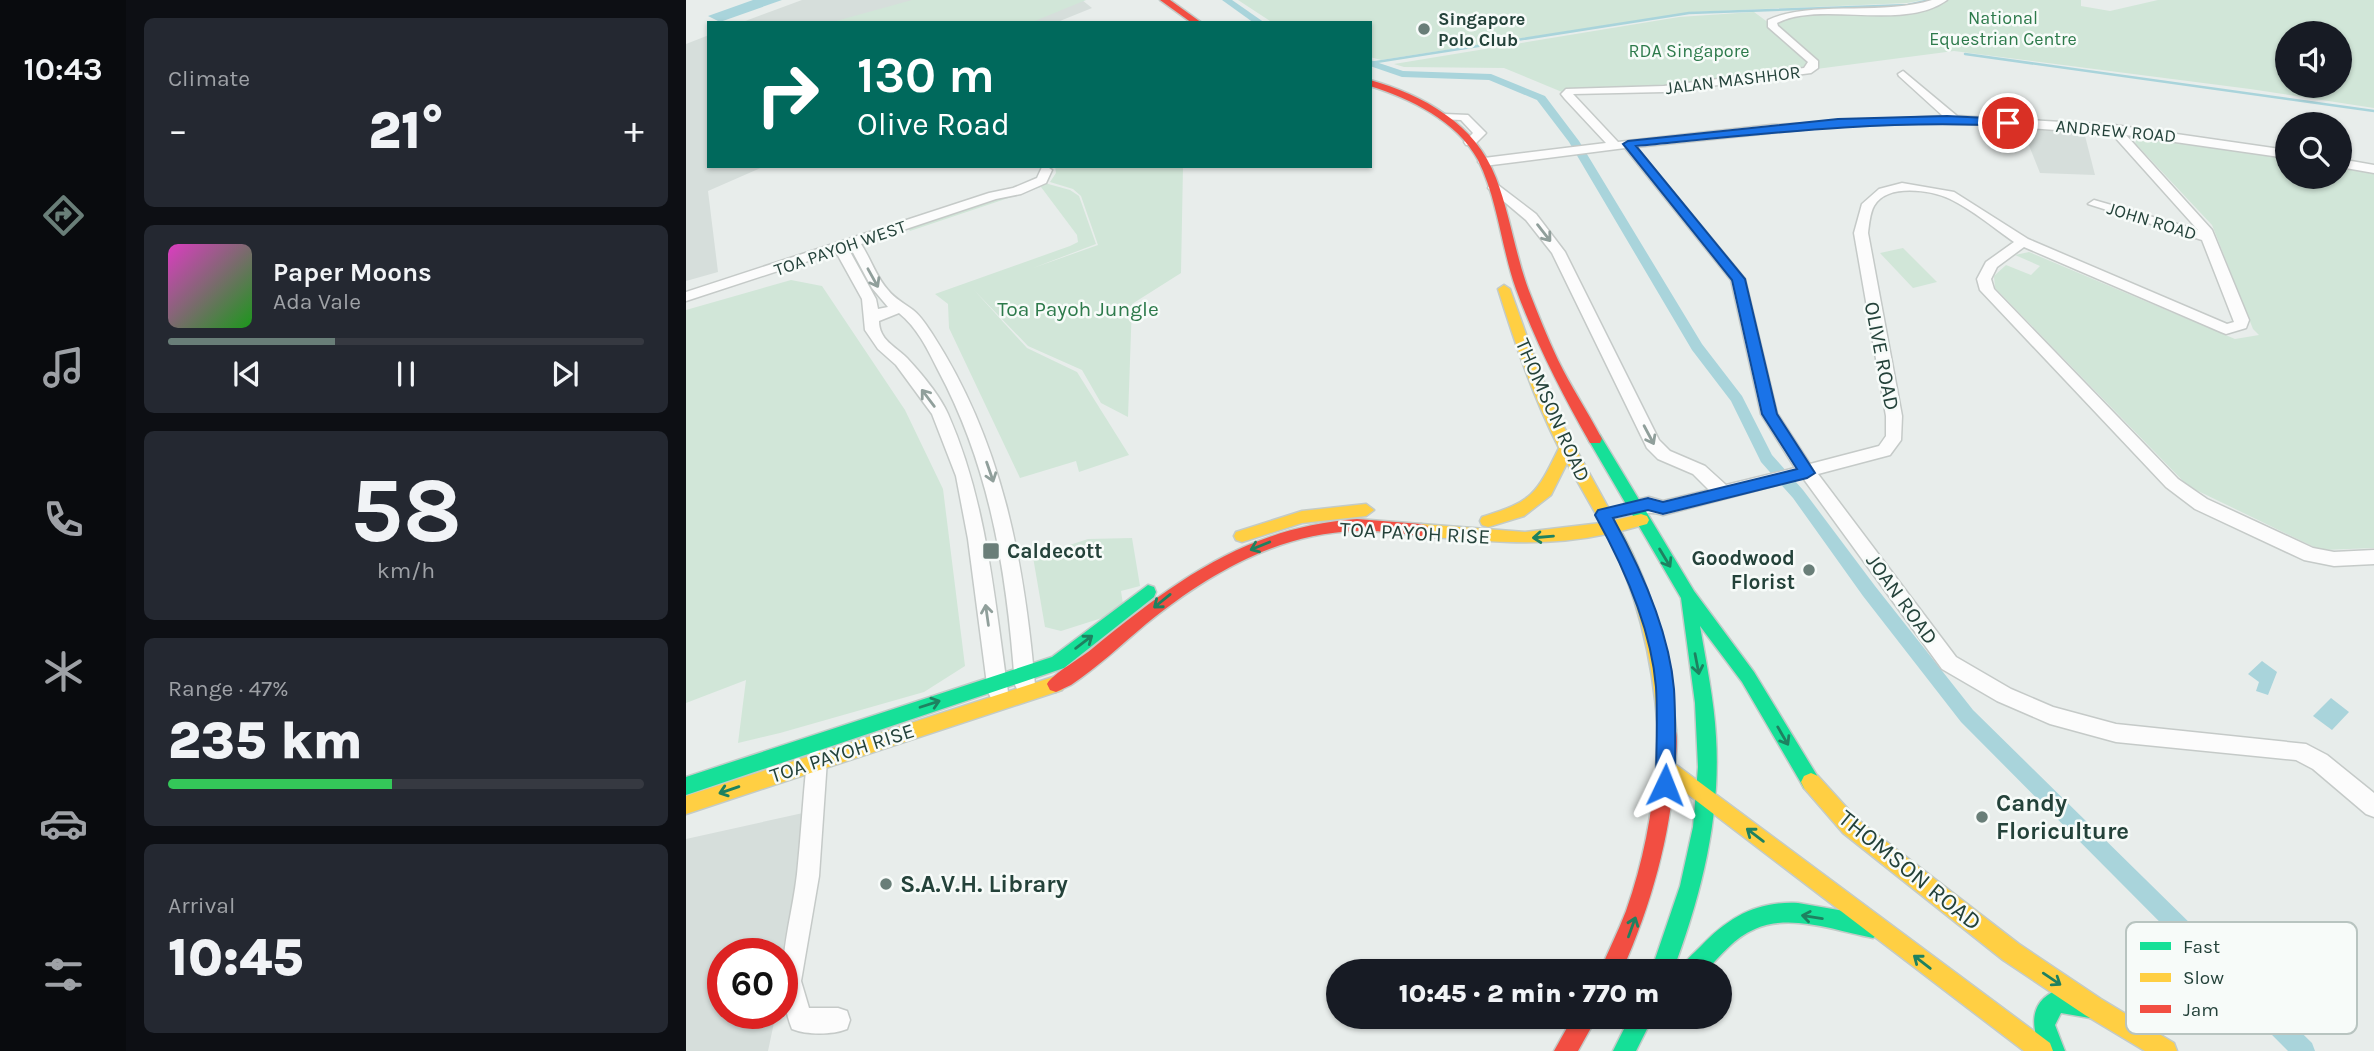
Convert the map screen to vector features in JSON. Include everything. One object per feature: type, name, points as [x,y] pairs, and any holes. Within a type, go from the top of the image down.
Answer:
[{"type":"main road","points":[[1164,0],[1195,21]]},
{"type":"main road","points":[[1182,0],[1212,21]]},
{"type":"main road","name":"THOMSON ROAD","points":[[1372,84],[1411,96],[1444,117],[1470,142],[1484,162],[1518,277],[1543,345],[1637,514],[1688,596],[1748,677],[1807,778],[1850,826],[2011,951],[2126,1027]]},
{"type":"main road","name":"THOMSON ROAD","points":[[1372,90],[1417,108],[1449,134],[1465,153],[1484,208],[1522,349],[1567,446],[1628,561],[1657,645],[1665,687],[1667,767],[1662,823],[1649,881],[1618,959]]},
{"type":"main road","points":[[1488,521],[1518,512],[1546,491],[1567,446]]},
{"type":"main road","name":"TOA PAYOH RISE","points":[[1224,544],[1275,522],[1326,510],[1393,510]]},
{"type":"main road","name":"TOA PAYOH RISE","points":[[1429,514],[1521,524],[1607,522]]},
{"type":"main road","name":"TOA PAYOH RISE","points":[[686,804],[1060,683],[1175,591],[1219,564],[1262,544],[1303,531],[1357,525],[1525,538],[1637,514]]},
{"type":"main road","name":"TOA PAYOH RISE","points":[[686,786],[1058,663],[1137,600],[1197,559]]},
{"type":"main road","name":"THOMSON ROAD","points":[[1666,959],[1697,855],[1707,799],[1707,739],[1688,596]]},
{"type":"main road","points":[[883,719],[888,728],[883,740]]},
{"type":"main road","points":[[1667,767],[2042,1051]]},
{"type":"main road","points":[[1703,959],[1753,918],[1780,913],[1879,928]]},
{"type":"main road","points":[[2054,1051],[2042,1024],[2049,1008],[2057,1001],[2093,1007]]},
{"type":"main road","points":[[1565,1051],[1579,1029]]},
{"type":"main road","points":[[1624,1051],[1637,1029]]},
{"type":"main road","name":"THOMSON ROAD","points":[[2138,1034],[2166,1051]]},
{"type":"street","name":"JALAN MASHHOR","points":[[1622,145],[1567,94],[1570,91],[1664,89],[1807,71],[1813,68],[1813,61],[1773,27],[1772,22],[1779,16],[1802,12],[1902,9],[1942,0]]},
{"type":"street","points":[[1903,74],[1955,120]]},
{"type":"street","name":"ANDREW ROAD","points":[[1484,162],[1838,123],[1955,120],[2114,129],[2205,139],[2275,152]]},
{"type":"street","name":"JOHN ROAD","points":[[2114,129],[2196,218],[2210,238],[2242,320],[2241,325],[2226,329]]},
{"type":"street","name":"JOAN ROAD","points":[[1622,145],[1738,279],[1769,414],[1800,475],[1942,654],[1961,672],[2050,715],[2116,733],[2299,751],[2320,762],[2374,807]]},
{"type":"street","points":[[2352,165],[2374,169]]},
{"type":"street","name":"OLIVE ROAD","points":[[1637,514],[1655,517],[1663,508],[1800,475],[1884,451],[1895,438],[1894,415],[1862,248],[1863,219],[1868,204],[1883,192],[1902,187],[1942,193],[1970,205],[2023,242],[2226,329]]},
{"type":"street","points":[[1493,188],[1531,217],[1558,251],[1653,444],[1664,455],[1705,474],[1725,494]]},
{"type":"street","name":"TOA PAYOH WEST","points":[[686,297],[993,196]]},
{"type":"street","name":"JOHN ROAD","points":[[2094,204],[2210,238]]},
{"type":"street","points":[[2023,242],[1991,265],[1984,279],[1987,290],[2172,483],[2200,505],[2310,555],[2334,559],[2374,557]]},
{"type":"street","points":[[848,245],[883,294],[898,309],[907,312],[919,326],[945,367],[977,433],[1001,504],[1011,564],[1026,695]]},
{"type":"street","points":[[848,245],[869,299],[872,330],[883,345],[901,361],[939,412],[964,476],[978,539],[999,704]]},
{"type":"street","points":[[872,319],[884,312],[898,309]]},
{"type":"street","points":[[817,760],[808,876],[789,981],[801,1020],[838,1020]]},
{"type":"shaded area","points":[[802,0],[1082,0],[1092,8],[1060,21],[745,21]]},
{"type":"shaded area","points":[[707,36],[707,168],[760,168],[708,191],[718,272],[686,281],[686,44]]},
{"type":"shaded area","points":[[2022,128],[2084,132],[2095,175],[2040,173]]},
{"type":"shaded area","points":[[803,813],[789,938],[707,938],[707,1029],[773,1029],[768,1051],[686,1051],[686,839]]},
{"type":"green space","points":[[912,0],[1086,0],[1035,21],[836,21]]},
{"type":"green space","points":[[1238,0],[1923,0],[1907,3],[1692,12],[1381,60],[1372,58],[1372,21],[1270,21]]},
{"type":"green space","points":[[1942,0],[2081,0],[2081,6],[2110,11],[2158,0],[2374,0],[2374,108],[2309,98],[2352,98],[2352,21],[2275,21],[2275,93],[1954,51],[1663,89],[1562,92],[1504,68],[1404,67],[1394,64],[1679,17],[1754,12],[1773,26],[1775,18],[1787,14],[1898,10]]},
{"type":"green space","points":[[2145,137],[2275,157],[2275,189],[2352,189],[2352,170],[2374,174],[2374,548],[2324,550],[2314,547],[2185,483],[1995,288],[1994,276],[2006,265],[2031,275],[2040,266],[2015,255],[2029,252],[2235,339],[2259,335],[2253,329],[2212,225],[2135,143],[2137,139]]},
{"type":"green space","name":"Toa Payoh Jungle","points":[[1055,168],[1183,168],[1181,273],[1132,304],[1128,417],[1101,403],[1082,370],[1028,346],[974,290],[1027,348],[1077,372],[1129,455],[1079,472],[1076,461],[1020,478],[949,328],[948,304],[935,294],[1070,246],[1078,242],[1077,235],[1041,187],[910,231],[907,227],[1041,182],[1070,190],[1079,196],[1096,244],[1033,268],[1098,245],[1081,196],[1073,189],[1050,182],[1056,173]]},
{"type":"green space","points":[[1903,248],[1937,282],[1913,288],[1880,253]]},
{"type":"green space","points":[[791,280],[822,286],[905,410],[943,489],[965,666],[924,692],[738,743],[746,680],[686,703],[686,310]]},
{"type":"green space","points":[[1132,538],[1140,586],[1121,591],[1124,611],[1061,631],[1045,627],[1033,557],[1088,539]]},
{"type":"water","points":[[753,0],[782,0],[723,21],[708,16]]},
{"type":"water","points":[[2262,661],[2277,672],[2268,695],[2256,691],[2259,682],[2248,674]]},
{"type":"water","points":[[2331,698],[2349,712],[2332,730],[2313,716]]},
{"type":"waterway","points":[[1226,0],[1258,21]]},
{"type":"waterway","points":[[1372,63],[1689,13],[1908,5],[1930,0]]},
{"type":"waterway","points":[[1965,54],[2374,111]]},
{"type":"waterway","points":[[1372,64],[1402,74],[1491,77],[1541,98],[1574,141],[1697,347],[1737,399],[1766,458],[1798,494],[1869,591],[1967,716],[2174,922]]},
{"type":"waterway","points":[[2287,1034],[2304,1051]]},
{"type":"traffic: fast","points":[[1595,439],[1688,596],[1748,677],[1811,782]]},
{"type":"traffic: fast","points":[[686,786],[1058,663],[1148,592]]},
{"type":"traffic: fast","points":[[1666,959],[1682,914],[1697,856],[1703,827],[1708,767],[1706,720],[1688,600]]},
{"type":"traffic: fast","points":[[1703,959],[1736,928],[1768,914],[1798,913],[1873,927]]},
{"type":"traffic: fast","points":[[2054,1051],[2044,1030],[2044,1020],[2051,1008],[2057,1001],[2090,1007]]},
{"type":"traffic: fast","points":[[1624,1051],[1636,1029]]},
{"type":"traffic: slow","points":[[1504,289],[1530,365],[1553,420],[1633,572],[1659,660],[1667,730]]},
{"type":"traffic: slow","points":[[1488,521],[1518,512],[1546,491],[1567,446]]},
{"type":"traffic: slow","points":[[1242,536],[1302,517],[1366,510]]},
{"type":"traffic: slow","points":[[1421,530],[1525,538],[1582,533],[1641,520]]},
{"type":"traffic: slow","points":[[686,805],[1056,684]]},
{"type":"traffic: slow","points":[[1667,767],[2042,1051]]},
{"type":"traffic: slow","points":[[1811,782],[1850,826],[2011,952],[2126,1027]]},
{"type":"traffic: slow","points":[[2138,1034],[2166,1051]]},
{"type":"traffic: jam","points":[[1164,0],[1195,21]]},
{"type":"traffic: jam","points":[[1372,84],[1407,96],[1442,116],[1472,143],[1483,160],[1495,191],[1515,267],[1538,330],[1556,370],[1595,439]]},
{"type":"traffic: jam","points":[[1056,684],[1087,664],[1140,619],[1189,583],[1269,542],[1327,527],[1365,525],[1421,530]]},
{"type":"traffic: jam","points":[[1616,959],[1636,913],[1653,854],[1664,793],[1667,730]]},
{"type":"traffic: jam","points":[[1565,1051],[1579,1029]]},
{"type":"place","name":"Singapore Polo Club","points":[[1424,29]]},
{"type":"place","name":"Caldecott","points":[[991,551]]},
{"type":"place","name":"Goodwood Florist","points":[[1809,570]]},
{"type":"place","name":"Candy Floriculture","points":[[1982,817]]},
{"type":"place","name":"S.A.V.H. Library","points":[[886,884]]},
{"type":"route","points":[[1665,785],[1665,687],[1657,645],[1628,561],[1603,515],[1648,504],[1663,508],[1807,473],[1769,414],[1740,282],[1628,144],[1838,123],[1947,119],[2008,123]]},
{"type":"park label","name":"National Equestrian Centre","points":[[2003,28]]},
{"type":"park label","name":"RDA Singapore","points":[[1689,51]]}]
